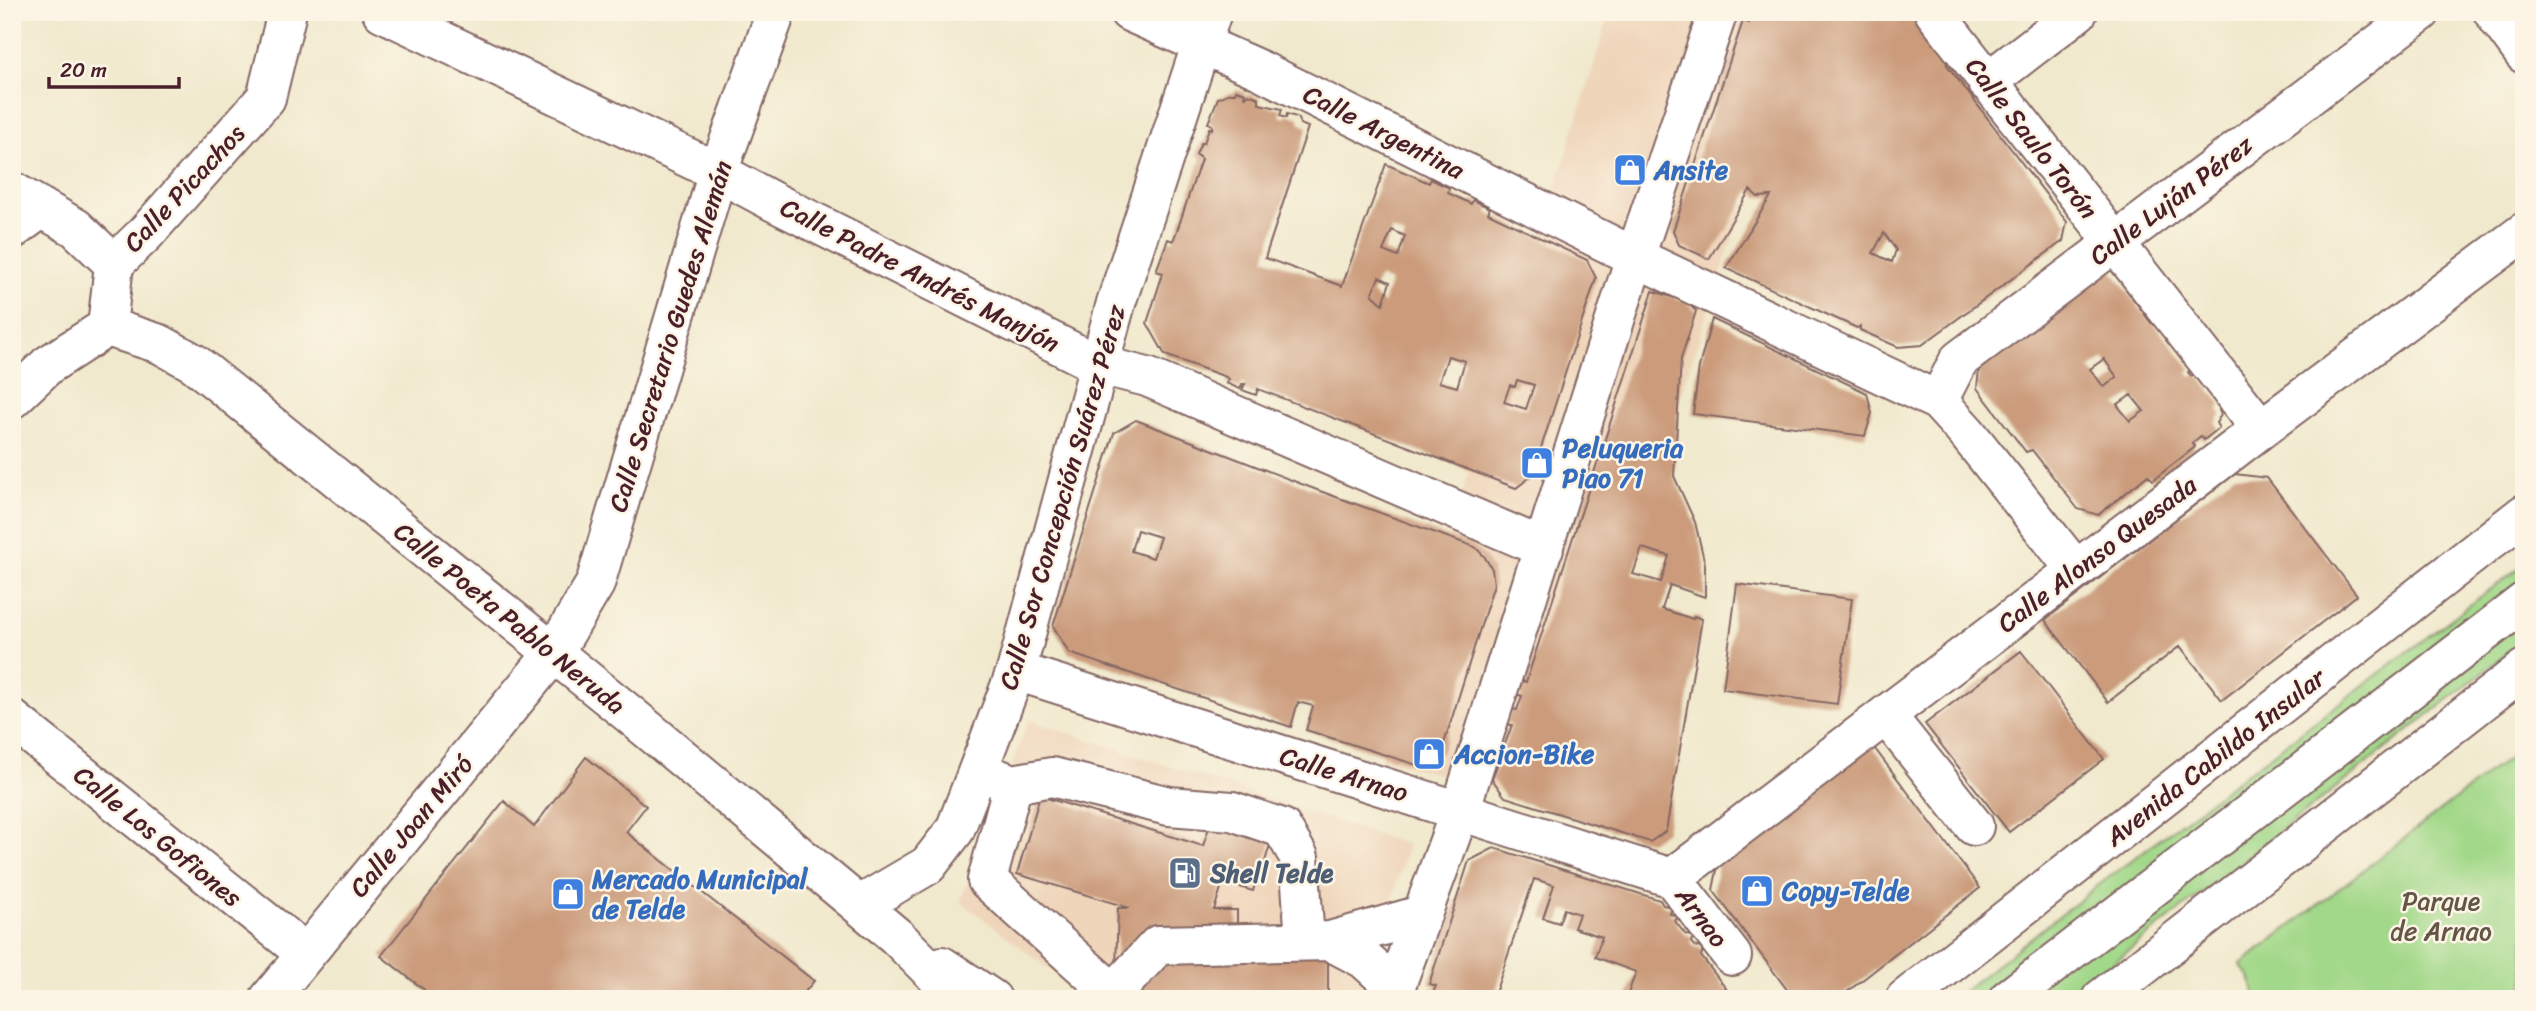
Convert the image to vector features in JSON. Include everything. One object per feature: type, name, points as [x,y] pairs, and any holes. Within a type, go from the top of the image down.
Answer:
[{"type":"street","name":"Calle Picachos","points":[[107,327],[114,264],[145,234],[266,98],[287,12]]},
{"type":"street","name":"Calle Padre Andrés Manjón","points":[[382,12],[718,172],[1100,365],[1147,377],[1544,548]]},
{"type":"street","name":"Calle Secretario Guedes Alemán","points":[[553,654],[595,584],[718,172],[776,12]]},
{"type":"street","name":"Calle Argentina","points":[[1129,12],[1206,28],[1260,70],[1635,257],[1938,401]]},
{"type":"street","points":[[1318,940],[1364,959],[1393,993],[1460,811],[1635,257],[1718,12]]},
{"type":"street","name":"Calle Saulo Torón","points":[[1934,12],[2261,429]]},
{"type":"street","points":[[1987,82],[2078,12]]},
{"type":"street","name":"Calle Luján Pérez","points":[[1938,401],[1959,360],[2420,12]]},
{"type":"street","points":[[2493,12],[2524,54]]},
{"type":"street","name":"Calle Sor Concepción Suárez Pérez","points":[[860,905],[928,865],[996,778],[1016,671],[1116,303],[1206,28]]},
{"type":"street","points":[[12,230],[27,199],[76,228],[114,264]]},
{"type":"street","name":"Calle Alonso Quesada","points":[[1672,878],[2524,232]]},
{"type":"street","points":[[12,399],[48,365],[107,327]]},
{"type":"street","name":"Calle Poeta Pablo Neruda","points":[[107,327],[160,344],[194,363],[628,713],[860,905],[896,936],[959,999]]},
{"type":"street","points":[[1938,401],[1967,433],[2076,570]]},
{"type":"street","name":"Avenida Cabildo Insular","points":[[1905,999],[2524,514]]},
{"type":"street","points":[[2008,999],[2524,601]]},
{"type":"street","name":"Calle Joan Miró","points":[[269,999],[553,654]]},
{"type":"street","points":[[2101,999],[2524,669]]},
{"type":"street","name":"Calle Arnao","points":[[1016,671],[1672,878]]},
{"type":"street","points":[[1886,715],[1974,826]]},
{"type":"street","name":"Calle Los Gofiones","points":[[12,719],[305,953]]},
{"type":"street","points":[[1318,940],[1299,857],[1282,828],[1233,811],[1169,806],[1052,777],[996,778],[987,880],[1110,996],[1158,944],[1318,940],[1421,915]]},
{"type":"street","name":"Arnao","points":[[1672,878],[1732,956]]},
{"type":"street","name":"Calle Poeta Pablo Neruda","points":[[896,936],[992,999]]},
{"type":"shaded area","points":[[1610,12],[1808,12],[1544,804],[1381,758]]},
{"type":"shaded area","name":"Shell Telde","points":[[1029,720],[1408,845],[1363,999],[1089,999],[960,901]]},
{"type":"green space","points":[[2524,564],[2524,640],[2067,999],[1953,999],[2096,887]]},
{"type":"green space","name":"Parque de Arnao","points":[[2524,746],[2524,999],[2256,999],[2250,977],[2240,965]]},
{"type":"building","points":[[1753,12],[1914,12],[1944,53],[1947,65],[2067,222],[2063,241],[1922,345],[1898,347],[1860,330],[1860,326],[1857,328],[1726,268],[1771,196],[1758,197],[1750,190],[1709,259],[1679,245],[1673,231],[1743,21],[1749,23]],"holes":[[[1884,233],[1896,250],[1892,262],[1873,253]]]},
{"type":"building","points":[[1236,90],[1245,93],[1246,97],[1248,94],[1259,98],[1259,104],[1282,109],[1280,116],[1286,118],[1287,114],[1299,118],[1300,124],[1308,127],[1265,258],[1342,286],[1386,164],[1429,183],[1431,179],[1449,188],[1448,193],[1471,204],[1473,200],[1490,208],[1488,213],[1587,260],[1596,278],[1532,476],[1516,488],[1258,389],[1256,395],[1242,390],[1245,384],[1242,384],[1240,389],[1226,383],[1229,379],[1226,377],[1165,355],[1147,323],[1163,273],[1156,271],[1168,239],[1173,241],[1179,225],[1201,159],[1196,154],[1201,143],[1204,143],[1209,128],[1212,129],[1212,125],[1208,123],[1218,98],[1235,93]],"holes":[[[1392,230],[1405,236],[1398,257],[1383,251]],[[1379,277],[1390,282],[1383,304],[1372,294]],[[1448,356],[1465,361],[1457,387],[1439,382]],[[1517,380],[1534,385],[1526,409],[1504,402],[1510,385],[1515,387]]]},
{"type":"building","points":[[2111,269],[2151,323],[2153,322],[2191,369],[2188,372],[2191,376],[2196,373],[2221,404],[2221,415],[2216,423],[2219,428],[2204,440],[2201,436],[2192,443],[2195,447],[2153,480],[2148,475],[2098,515],[2078,509],[2032,450],[2026,452],[1977,388],[1980,360]],"holes":[[[2104,359],[2117,377],[2104,387],[2090,369]],[[2131,395],[2144,411],[2130,421],[2117,405]]]},
{"type":"building","points":[[1653,291],[1685,301],[1696,311],[1681,359],[1674,476],[1695,522],[1705,564],[1705,597],[1670,585],[1662,609],[1693,619],[1694,616],[1702,619],[1666,831],[1650,842],[1505,797],[1492,779],[1512,725],[1507,724],[1511,709],[1517,710],[1522,696],[1516,694],[1520,680],[1526,682]],"holes":[[[1642,548],[1669,556],[1661,582],[1633,574]]]},
{"type":"building","points":[[1712,319],[1867,393],[1872,413],[1865,436],[1693,414],[1699,367]]},
{"type":"building","points":[[1136,420],[1475,547],[1492,569],[1494,584],[1441,753],[1420,766],[1306,730],[1313,706],[1298,702],[1291,727],[1069,653],[1053,626],[1114,433]],"holes":[[[1137,530],[1160,537],[1153,558],[1131,551]]]},
{"type":"building","points":[[2235,474],[2267,478],[2357,595],[2222,700],[2180,646],[2108,702],[2045,620]]},
{"type":"building","points":[[1737,584],[1852,599],[1837,704],[1723,689]]},
{"type":"building","points":[[2021,651],[2104,759],[2009,832],[1925,724]]},
{"type":"building","points":[[1872,745],[1980,888],[1838,999],[1794,999],[1713,890],[1718,865]]},
{"type":"building","name":"Mercado Municipal de Telde","points":[[586,757],[646,806],[626,832],[814,981],[799,999],[436,999],[381,956],[504,801],[534,827]]},
{"type":"building","points":[[1040,796],[1203,846],[1212,818],[1273,835],[1253,891],[1223,882],[1214,910],[1237,910],[1237,945],[1328,945],[1328,999],[1115,999],[1118,908],[1130,908],[1017,874]]},
{"type":"building","points":[[1494,848],[1660,900],[1663,905],[1672,907],[1670,914],[1678,916],[1675,921],[1685,934],[1693,937],[1691,942],[1694,946],[1703,949],[1701,956],[1734,999],[1626,999],[1636,972],[1595,957],[1602,937],[1574,928],[1579,914],[1564,909],[1559,923],[1543,918],[1554,885],[1534,879],[1493,999],[1425,999],[1428,991],[1433,993],[1436,986],[1429,984],[1469,861]]},
{"type":"place","name":"Ansite","points":[[1630,170]]},
{"type":"place","name":"Peluqueria Piao 71","points":[[1537,463]]},
{"type":"place","name":"Accion-Bike","points":[[1429,754]]},
{"type":"place","name":"Shell Telde","points":[[1185,873]]},
{"type":"place","name":"Copy-Telde","points":[[1757,891]]},
{"type":"place","name":"Mercado Municipal de Telde","points":[[568,894]]}]
